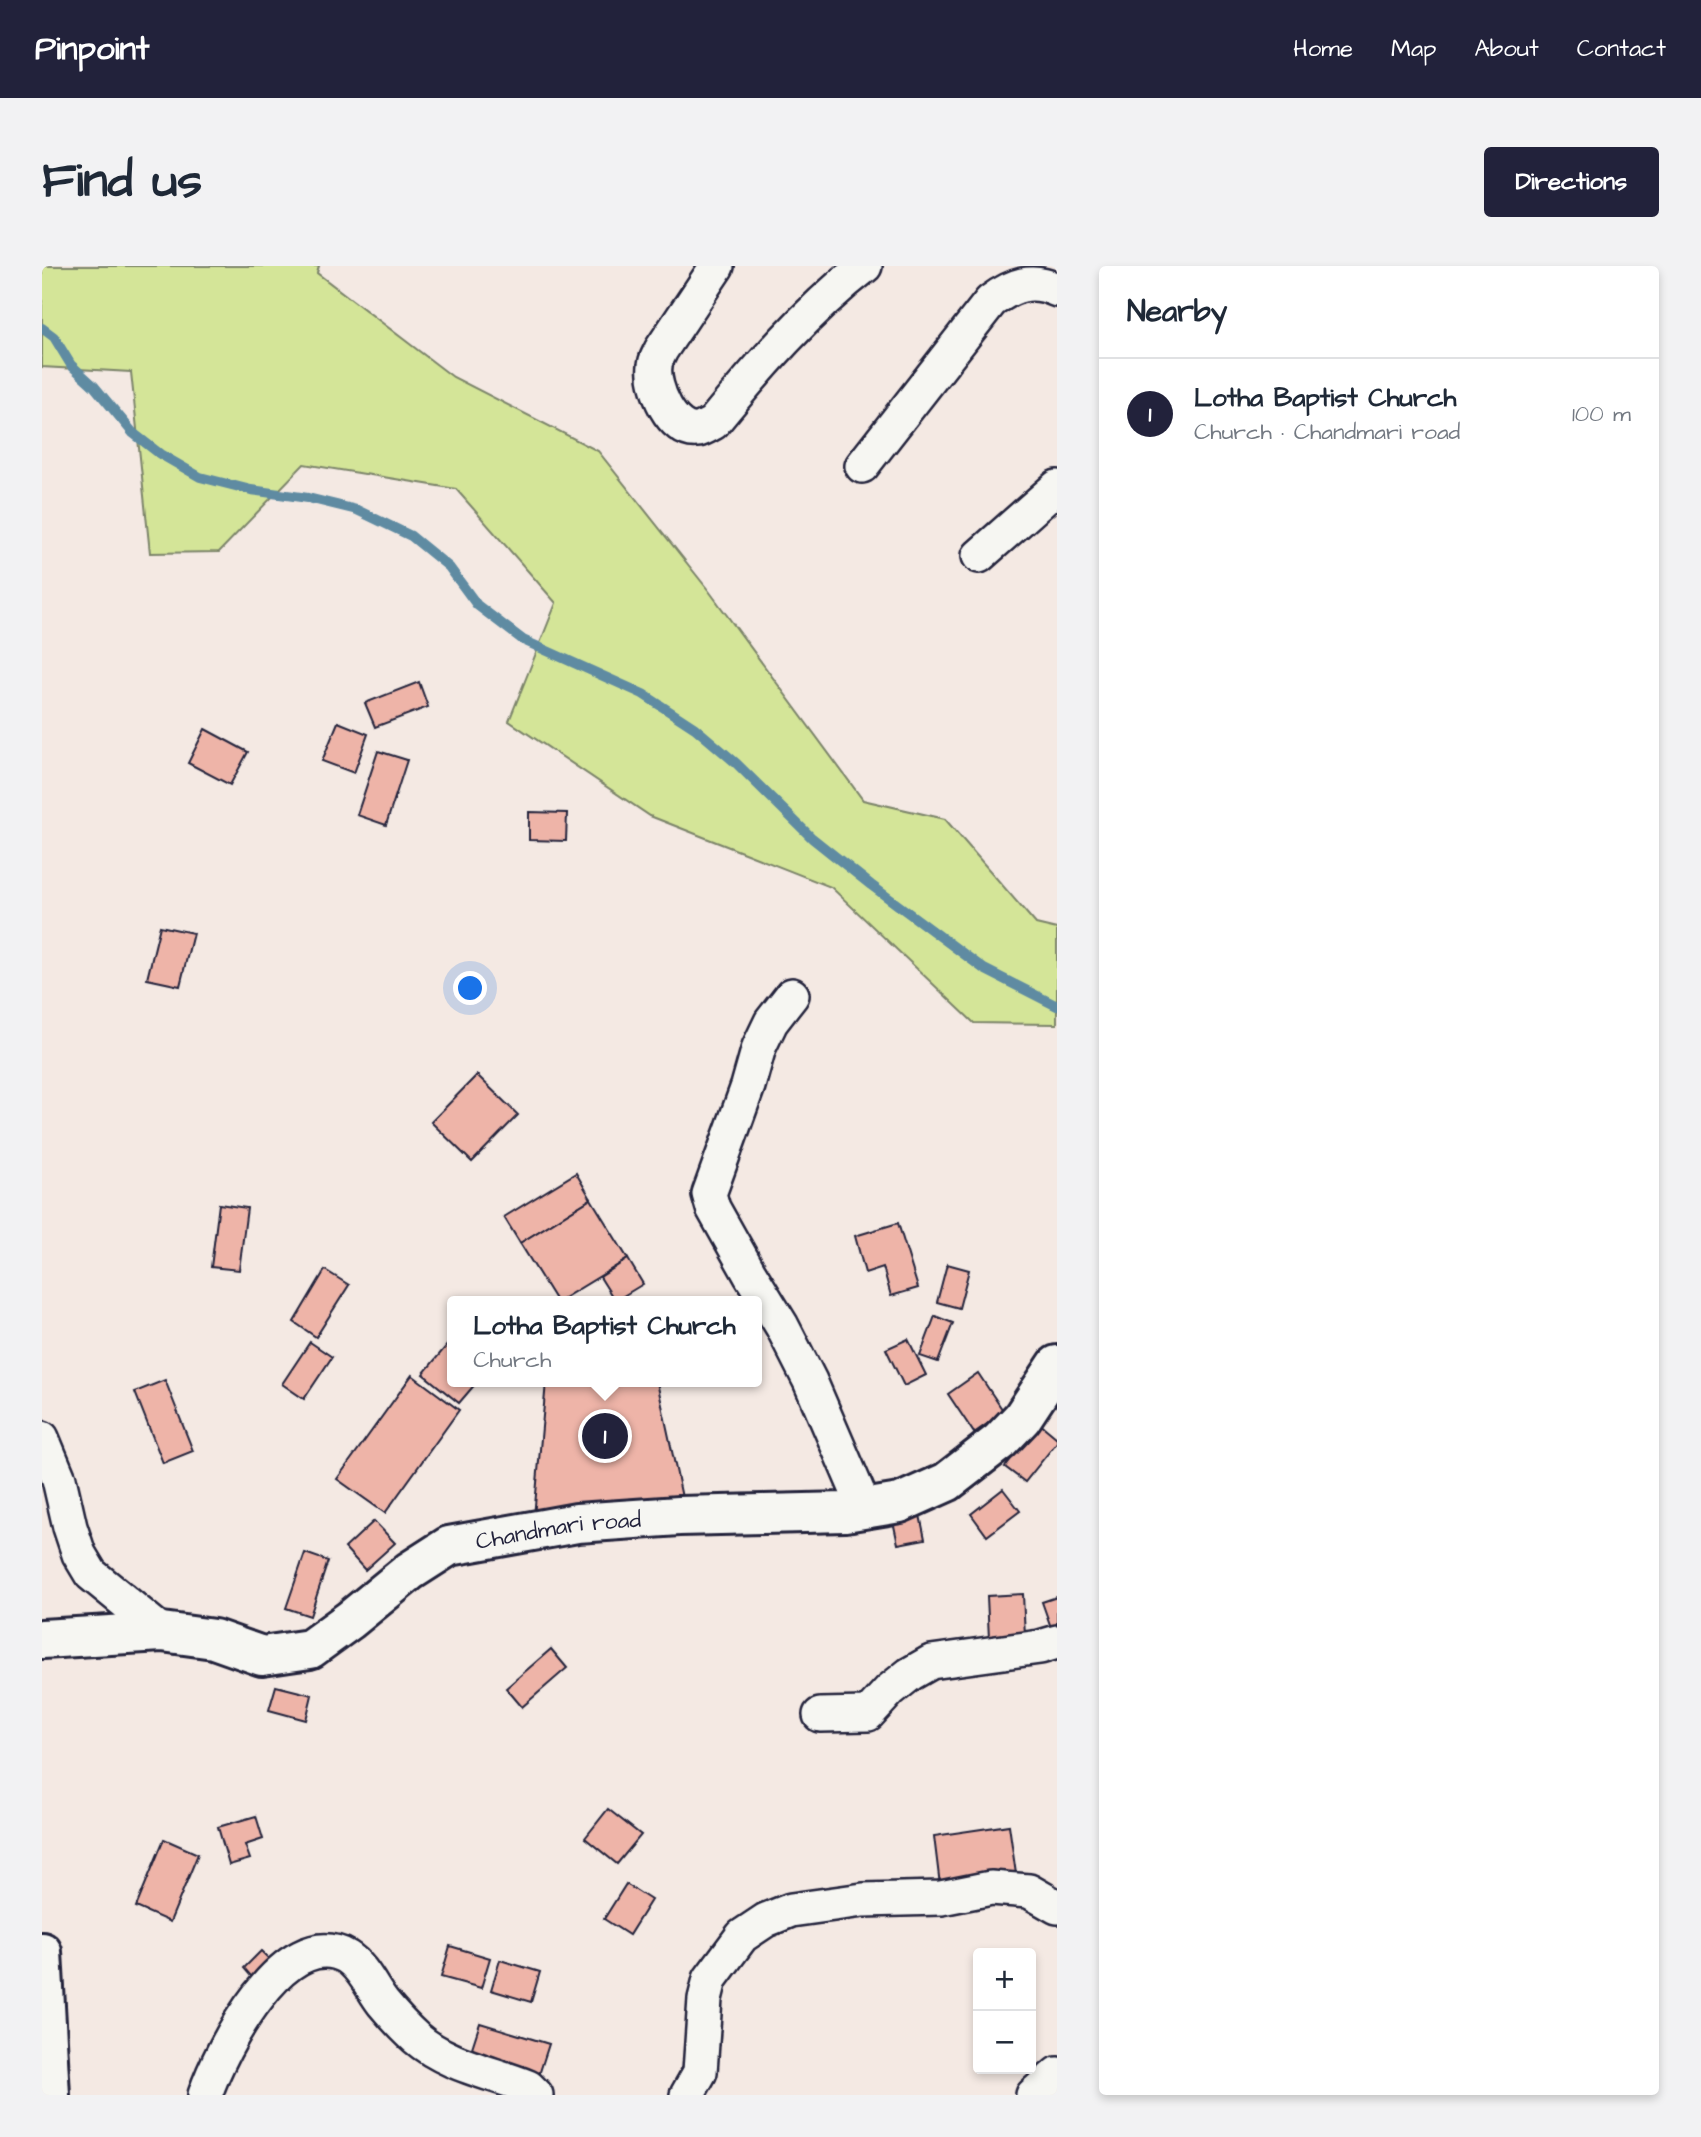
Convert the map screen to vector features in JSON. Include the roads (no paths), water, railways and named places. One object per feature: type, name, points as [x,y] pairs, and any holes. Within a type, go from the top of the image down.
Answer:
[{"type":"main road","name":"Chandmari road","points":[[42,1639],[162,1632],[214,1639],[262,1656],[310,1649],[410,1571],[449,1546],[577,1523],[692,1515],[845,1512],[900,1503],[947,1482],[1000,1441],[1022,1418],[1057,1364]]},
{"type":"main road","points":[[42,1952],[50,2095]]},
{"type":"street","points":[[717,266],[660,350],[655,365],[655,377],[663,404],[684,429],[699,430],[713,423],[834,289],[865,266]]},
{"type":"street","points":[[862,466],[991,301],[1006,290],[1024,283],[1045,285],[1057,290]]},
{"type":"street","points":[[979,556],[1057,487]]},
{"type":"street","points":[[792,995],[771,1022],[759,1047],[748,1086],[709,1194],[713,1208],[799,1359],[865,1508]]},
{"type":"street","points":[[42,1438],[59,1479],[79,1554],[91,1573],[162,1632]]},
{"type":"street","points":[[820,1715],[868,1714],[890,1690],[931,1662],[1040,1647],[1057,1642]]},
{"type":"street","points":[[687,2095],[700,2072],[705,1999],[710,1979],[742,1936],[766,1920],[791,1910],[863,1900],[941,1898],[991,1888],[1029,1891],[1057,1907]]},
{"type":"street","points":[[205,2095],[211,2076],[249,2008],[267,1985],[289,1965],[307,1954],[332,1952],[349,1958],[384,2005],[417,2039],[443,2056],[528,2087],[536,2095]]},
{"type":"street","points":[[1033,2095],[1057,2074]]},
{"type":"waterway","points":[[42,328],[54,337],[71,365],[94,386],[133,433],[160,454],[200,477],[251,490],[308,498],[357,510],[411,536],[449,567],[477,605],[523,640],[643,694],[695,728],[736,763],[812,838],[871,885],[984,969],[1057,1006]]},
{"type":"place","name":"Lotha Baptist Church","points":[[605,1436]]}]
